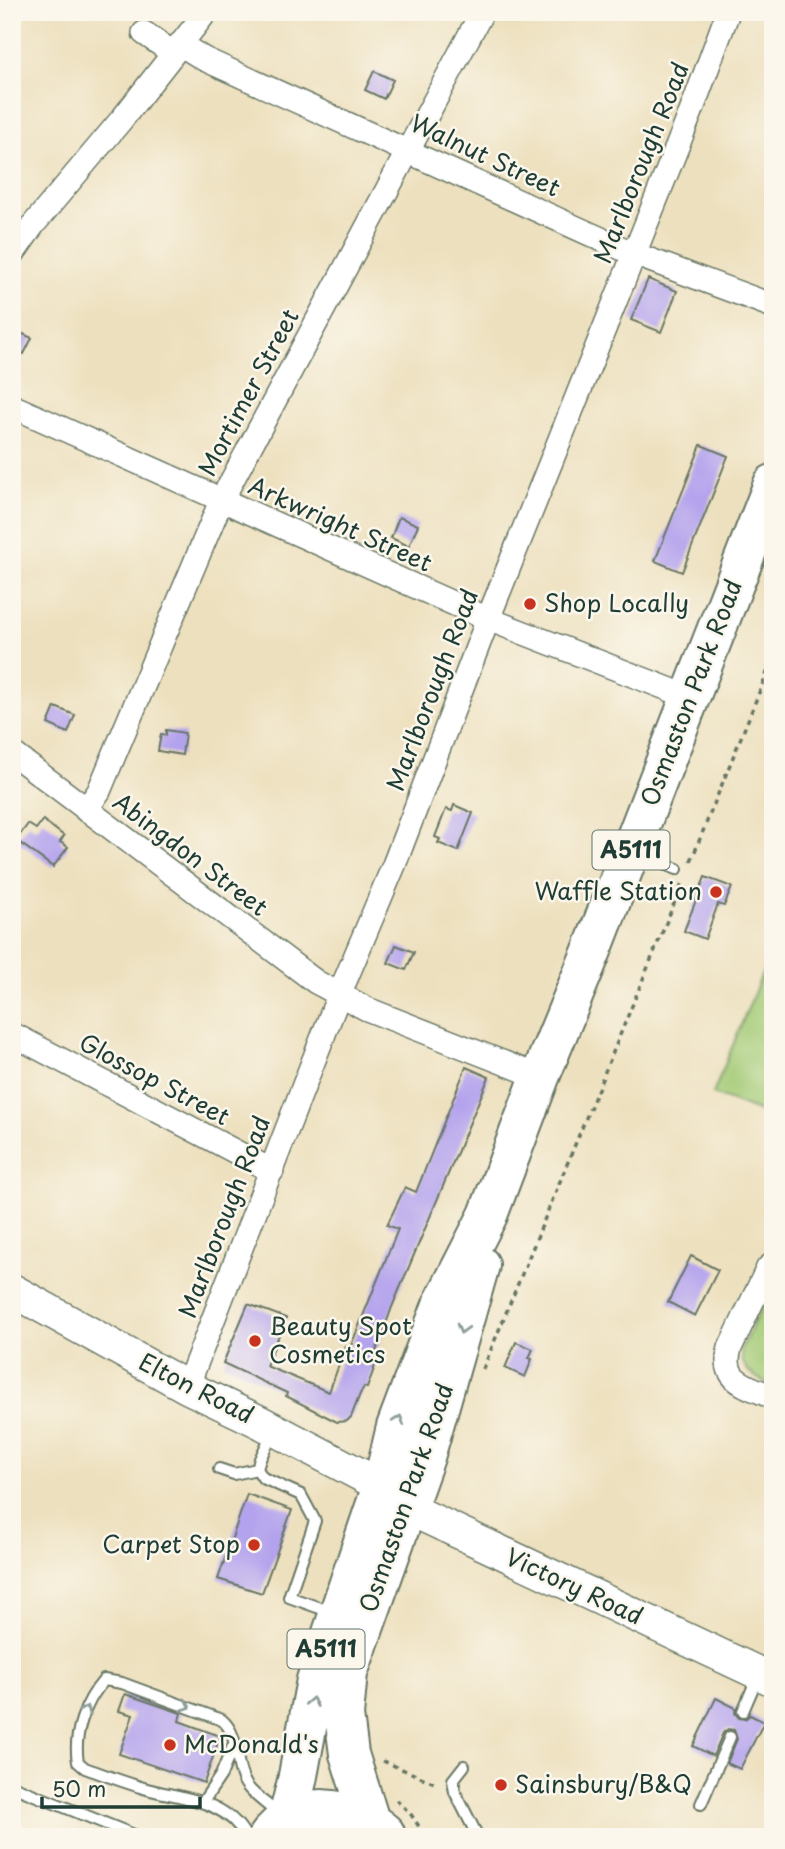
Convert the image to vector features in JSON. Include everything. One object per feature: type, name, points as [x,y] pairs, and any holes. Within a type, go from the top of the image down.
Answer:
[{"type":"highway","name":"Osmaston Park Road","points":[[280,1824],[297,1780],[316,1680],[337,1614],[395,1497],[478,1275],[488,1215],[773,484]]},
{"type":"highway","name":"Osmaston Park Road","points":[[387,1826],[349,1754],[344,1715],[348,1673],[388,1558],[395,1497]]},
{"type":"highway","points":[[280,1824],[299,1812],[327,1809],[387,1826]]},
{"type":"street","points":[[12,255],[33,225],[122,119],[206,12]]},
{"type":"street","name":"Mortimer Street","points":[[86,810],[99,791],[221,501],[482,12]]},
{"type":"street","name":"Marlborough Road","points":[[187,1387],[728,12]]},
{"type":"street","name":"Walnut Street","points":[[145,33],[634,254],[773,306]]},
{"type":"street","name":"Arkwright Street","points":[[12,406],[488,619],[689,697]]},
{"type":"street","name":"Abingdon Street","points":[[12,753],[316,982],[367,1009],[540,1077]]},
{"type":"street","name":"Glossop Street","points":[[12,1034],[272,1171]]},
{"type":"street","points":[[773,1264],[768,1268],[726,1361],[729,1372],[738,1381],[773,1397]]},
{"type":"street","name":"Elton Road","points":[[12,1290],[187,1387],[274,1429],[395,1497]]},
{"type":"street","name":"Victory Road","points":[[395,1497],[766,1676]]},
{"type":"lane","points":[[631,851],[677,869]]},
{"type":"lane","points":[[274,1429],[257,1469],[262,1478],[301,1495],[315,1521],[289,1597],[337,1614]]},
{"type":"lane","points":[[219,1469],[234,1474],[257,1469]]},
{"type":"lane","points":[[743,1712],[766,1676]]},
{"type":"lane","points":[[246,1837],[241,1827],[225,1813],[203,1802],[148,1789],[85,1768],[78,1762],[76,1753],[79,1730],[88,1704],[104,1680],[121,1683],[222,1720],[230,1726],[240,1773],[248,1788],[280,1824]]},
{"type":"lane","points":[[701,1804],[730,1737]]},
{"type":"lane","points":[[203,1802],[221,1775],[234,1744]]},
{"type":"lane","points":[[464,1766],[453,1780],[455,1792],[478,1837]]},
{"type":"lane","points":[[12,1786],[139,1837]]},
{"type":"path","points":[[479,1378],[773,658]]},
{"type":"path","points":[[393,1765],[417,1776]]},
{"type":"path","points":[[387,1826],[410,1813],[426,1837]]},
{"type":"green space","points":[[773,947],[773,1117],[713,1094]]},
{"type":"green space","points":[[773,1284],[773,1386],[750,1373],[743,1363],[741,1349]]},
{"type":"building","points":[[374,71],[393,80],[384,99],[365,90]]},
{"type":"building","points":[[648,279],[677,291],[661,332],[631,320]]},
{"type":"building","points":[[12,329],[32,338],[24,354],[12,348]]},
{"type":"building","points":[[701,445],[728,456],[682,572],[655,561]]},
{"type":"building","points":[[399,517],[418,525],[409,546],[391,538]]},
{"type":"building","points":[[55,707],[75,715],[68,733],[48,724]]},
{"type":"building","points":[[166,730],[185,733],[182,755],[158,751],[161,734],[166,735]]},
{"type":"building","points":[[454,805],[473,813],[458,851],[438,843],[440,839],[435,837],[446,809],[452,811]]},
{"type":"building","points":[[43,820],[64,836],[60,842],[68,847],[53,867],[16,840],[28,824],[36,829]]},
{"type":"building","points":[[705,877],[732,887],[724,906],[718,904],[705,939],[684,931]]},
{"type":"building","points":[[396,945],[414,952],[406,970],[388,963]]},
{"type":"building","points":[[466,1067],[489,1077],[392,1307],[374,1357],[376,1363],[367,1388],[364,1387],[360,1394],[351,1417],[347,1421],[337,1422],[286,1396],[287,1393],[223,1363],[248,1304],[286,1318],[266,1366],[329,1392],[346,1346],[350,1348],[398,1229],[387,1225],[405,1187],[416,1192]]},
{"type":"building","points":[[691,1256],[718,1270],[695,1316],[668,1302]]},
{"type":"building","points":[[516,1342],[533,1349],[525,1377],[505,1368]]},
{"type":"building","name":"Carpet Stop","points":[[247,1494],[292,1510],[262,1593],[218,1579]]},
{"type":"building","name":"McDonald's","points":[[125,1694],[181,1713],[179,1721],[220,1736],[204,1783],[119,1754],[133,1715],[119,1711]]},
{"type":"building","points":[[716,1698],[736,1708],[735,1713],[739,1718],[745,1719],[750,1715],[764,1722],[740,1769],[727,1763],[737,1739],[734,1730],[728,1729],[723,1733],[713,1756],[693,1746]]},
{"type":"place","name":"Shop Locally","points":[[530,604]]},
{"type":"place","name":"Waffle Station","points":[[716,892]]},
{"type":"place","name":"Beauty Spot Cosmetics","points":[[255,1341]]},
{"type":"place","name":"Carpet Stop","points":[[254,1545]]},
{"type":"place","name":"McDonald's","points":[[170,1745]]},
{"type":"place","name":"Sainsbury/B&Q","points":[[501,1785]]}]
